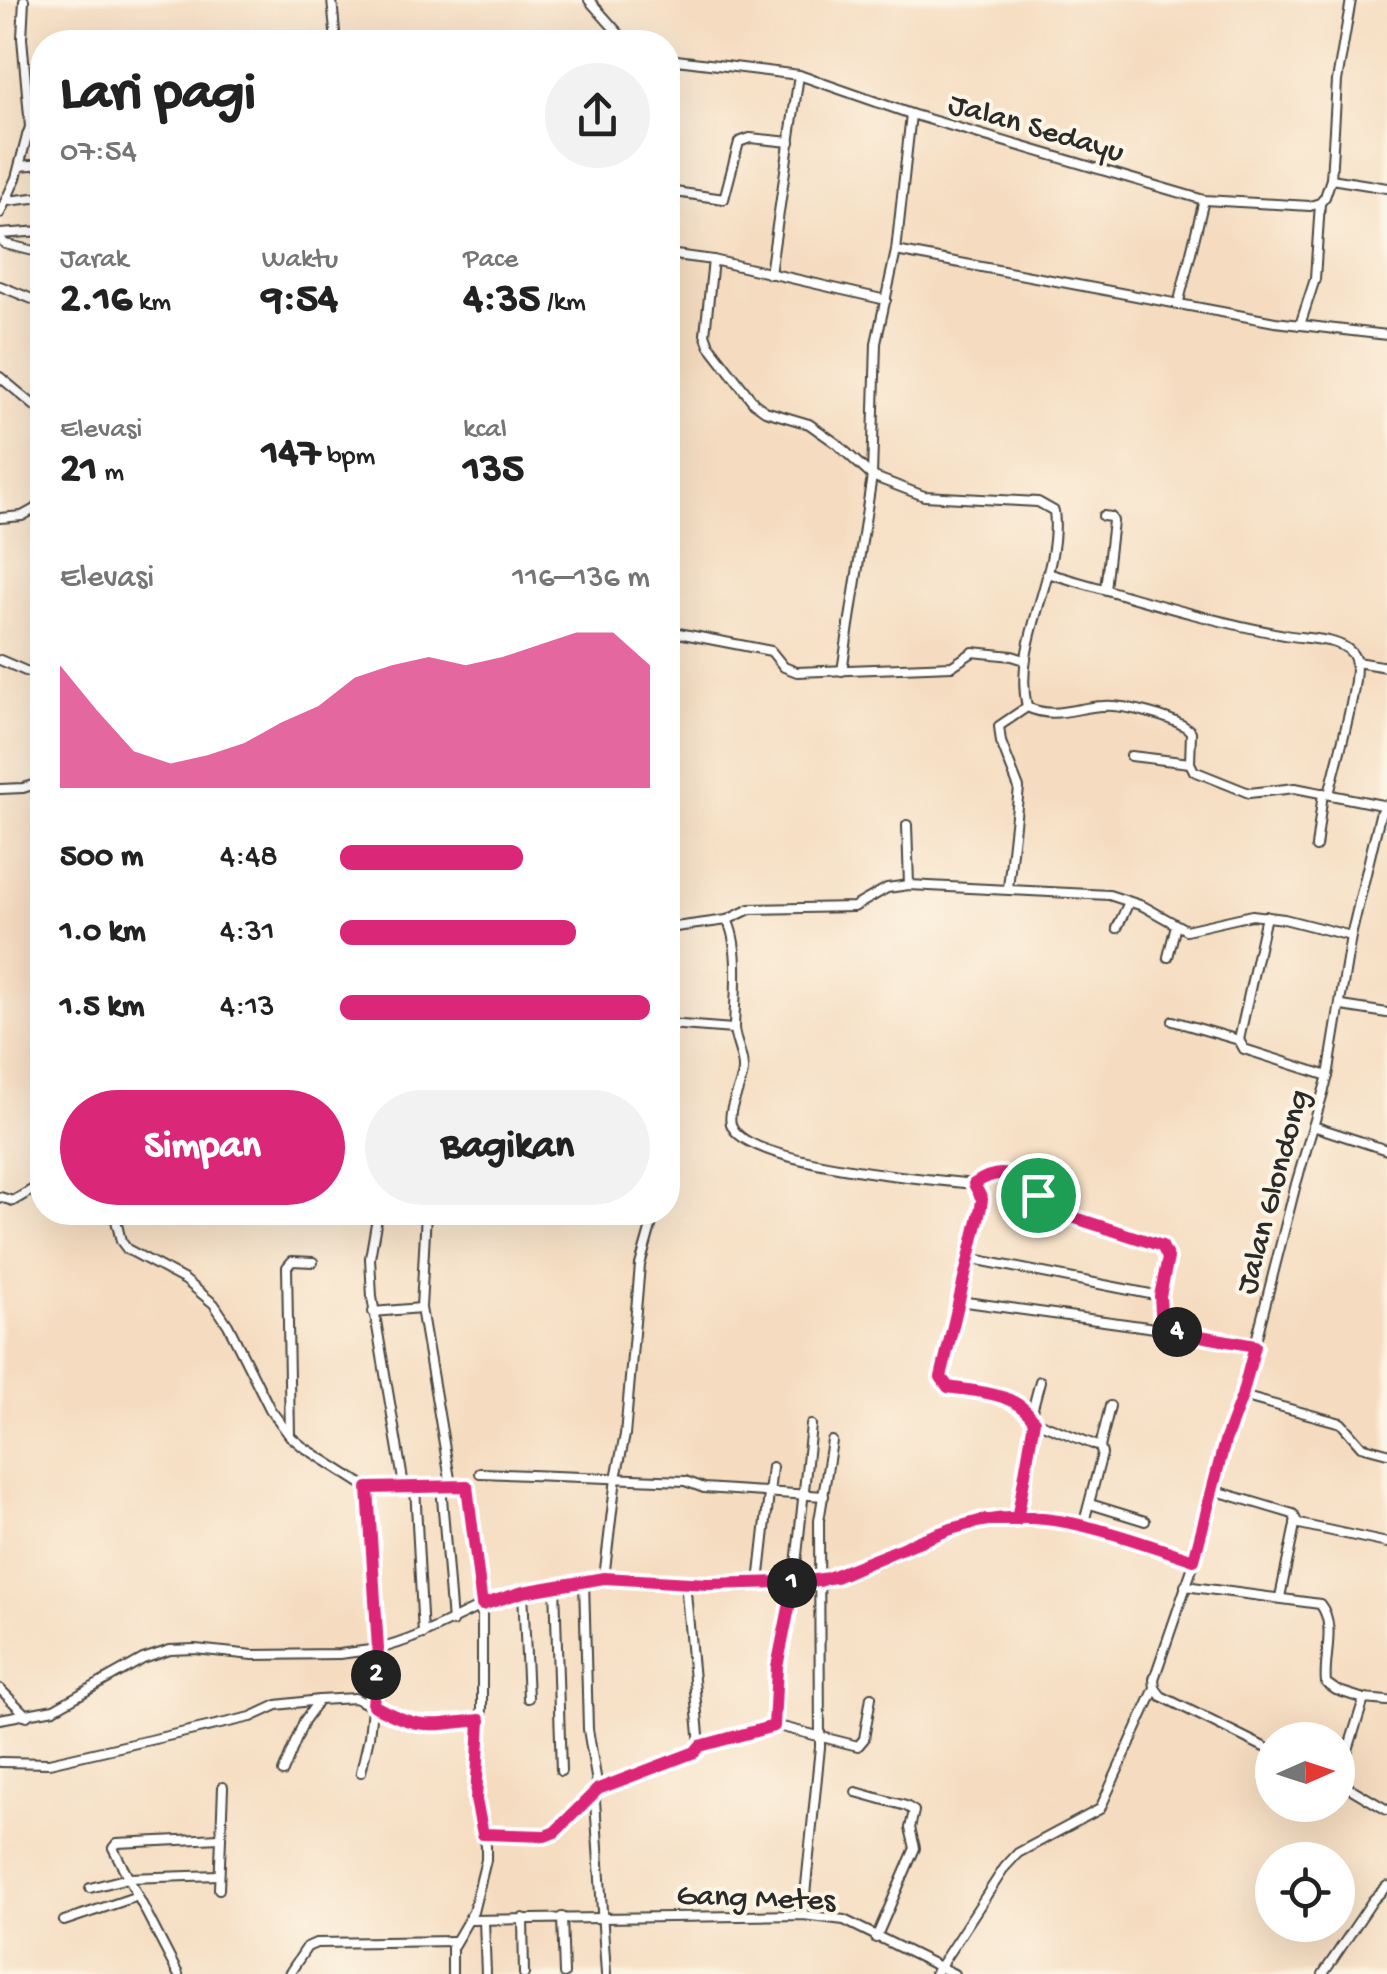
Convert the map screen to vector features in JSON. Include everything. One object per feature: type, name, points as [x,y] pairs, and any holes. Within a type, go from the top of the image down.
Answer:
[{"type":"street","points":[[0,214],[20,166],[30,128],[22,38],[24,0]]},
{"type":"street","points":[[332,0],[335,30]]},
{"type":"street","points":[[590,0],[616,30]]},
{"type":"street","points":[[1300,324],[1315,279],[1320,204],[1331,179],[1337,81],[1351,0]]},
{"type":"street","points":[[680,60],[799,75],[911,114]]},
{"type":"street","points":[[770,274],[799,75]]},
{"type":"street","name":"Jalan Sedayu","points":[[842,671],[872,476],[876,343],[896,251],[911,114],[1204,200],[1282,207],[1320,204]]},
{"type":"street","points":[[680,193],[724,199],[739,142],[750,138],[790,142]]},
{"type":"street","points":[[20,166],[30,165]]},
{"type":"street","points":[[1331,179],[1387,188]]},
{"type":"street","points":[[7,201],[30,198]]},
{"type":"street","points":[[1178,305],[1204,200]]},
{"type":"street","points":[[30,232],[0,236],[5,244],[30,250]]},
{"type":"street","points":[[896,251],[1178,305],[1387,335]]},
{"type":"street","points":[[680,256],[886,300]]},
{"type":"street","points":[[713,260],[705,326],[709,344],[754,403],[765,411],[809,424],[872,476],[906,492],[1038,502],[1050,507],[1055,520],[1047,572],[1025,660],[1027,707]]},
{"type":"street","points":[[0,286],[30,299]]},
{"type":"street","points":[[0,377],[30,402]]},
{"type":"street","points":[[0,518],[30,512]]},
{"type":"street","points":[[1102,516],[1113,519],[1104,588]]},
{"type":"street","points":[[1047,572],[1176,610],[1339,644],[1353,654],[1354,687],[1316,847]]},
{"type":"street","points":[[680,633],[771,651],[784,667],[797,672],[952,666],[973,652],[1025,660]]},
{"type":"street","points":[[0,660],[30,673]]},
{"type":"street","points":[[1356,662],[1387,667]]},
{"type":"street","points":[[1008,888],[1019,788],[998,726],[1027,707],[1057,714],[1108,704],[1178,722],[1192,736],[1190,763],[1194,771],[1249,794],[1290,788],[1387,806]]},
{"type":"street","points":[[1131,756],[1190,763]]},
{"type":"street","points":[[0,789],[30,786]]},
{"type":"street","name":"Jalan Glondong","points":[[936,1970],[1004,1867],[1018,1853],[1100,1810],[1154,1688],[1194,1560],[1225,1441],[1242,1396],[1328,1076],[1351,936],[1380,814],[1387,806]]},
{"type":"street","points":[[907,825],[908,885]]},
{"type":"street","points":[[680,926],[727,920],[750,908],[854,907],[888,888],[908,885],[1109,895],[1186,930],[1238,916],[1266,916],[1351,936]]},
{"type":"street","points":[[1117,928],[1129,902]]},
{"type":"street","points":[[1266,916],[1239,1040],[1244,1049],[1328,1076]]},
{"type":"street","points":[[727,920],[733,932],[733,1030],[743,1058],[743,1074],[731,1117],[731,1126],[737,1132],[810,1163],[905,1178],[974,1184],[991,1172],[1001,1172],[1029,1186],[1066,1215],[1162,1246],[1168,1258],[1160,1296],[1162,1329]]},
{"type":"street","points":[[1168,957],[1176,925]]},
{"type":"street","points":[[1342,1006],[1387,1013]]},
{"type":"street","points":[[1174,1021],[1239,1040]]},
{"type":"street","points":[[680,1025],[733,1030]]},
{"type":"street","points":[[1313,1126],[1387,1150]]},
{"type":"street","points":[[974,1184],[982,1199],[942,1382],[948,1387],[1024,1405],[1033,1418],[1100,1448]]},
{"type":"street","points":[[0,1198],[13,1201],[30,1191]]},
{"type":"street","points":[[117,1225],[127,1249],[184,1280],[214,1304],[270,1409],[290,1436],[368,1488],[464,1485],[470,1492],[482,1605],[476,1800],[486,1860],[470,1920],[454,1941],[450,1956],[452,1974]]},
{"type":"street","points":[[376,1225],[370,1258],[373,1312],[404,1486]]},
{"type":"street","points":[[425,1225],[421,1308],[446,1485],[452,1622]]},
{"type":"street","points":[[604,1578],[616,1478],[626,1435],[640,1265],[651,1225]]},
{"type":"street","points":[[968,1258],[1160,1296]]},
{"type":"street","points":[[290,1436],[288,1268],[292,1262],[313,1262]]},
{"type":"street","points":[[959,1301],[1255,1346]]},
{"type":"street","points":[[373,1312],[421,1308]]},
{"type":"street","points":[[1017,1520],[1040,1381]]},
{"type":"street","points":[[1242,1396],[1341,1423],[1361,1446],[1387,1453]]},
{"type":"street","points":[[1083,1526],[1110,1406]]},
{"type":"street","points":[[774,1726],[777,1667],[794,1583],[811,1425]]},
{"type":"street","points":[[803,1915],[820,1738],[819,1520],[832,1441]]},
{"type":"street","points":[[759,1583],[772,1468]]},
{"type":"street","points":[[480,1473],[685,1481],[704,1488],[824,1496]]},
{"type":"street","points":[[415,1486],[424,1634]]},
{"type":"street","points":[[361,1772],[378,1649],[368,1488]]},
{"type":"street","points":[[1213,1490],[1293,1514],[1295,1523],[1280,1597]]},
{"type":"street","points":[[1090,1504],[1145,1521]]},
{"type":"street","points":[[1122,1537],[1129,1516]]},
{"type":"street","points":[[0,1719],[54,1710],[143,1659],[170,1650],[253,1655],[339,1654],[378,1649],[523,1592],[604,1578],[820,1581],[983,1520],[1051,1519],[1194,1560]]},
{"type":"street","points":[[1295,1523],[1387,1542]]},
{"type":"street","points":[[584,1581],[588,1729],[597,1792],[606,1974]]},
{"type":"street","points":[[685,1582],[700,1746]]},
{"type":"street","points":[[555,1585],[561,1771]]},
{"type":"street","points":[[1185,1586],[1313,1602],[1325,1610],[1328,1626],[1326,1683],[1330,1688],[1364,1699],[1387,1702]]},
{"type":"street","points":[[523,1592],[528,1698]]},
{"type":"street","points":[[1154,1688],[1162,1696],[1255,1742]]},
{"type":"street","points":[[0,1689],[26,1716]]},
{"type":"street","points":[[483,1834],[545,1836],[570,1820],[597,1792],[695,1752],[700,1746],[774,1726],[861,1745],[871,1696]]},
{"type":"street","points":[[0,1762],[49,1763],[251,1717],[277,1705],[320,1700],[355,1698],[422,1726],[480,1720]]},
{"type":"street","points":[[1355,1728],[1364,1699]]},
{"type":"street","points":[[283,1772],[304,1720],[320,1700]]},
{"type":"street","points":[[219,1889],[223,1787]]},
{"type":"street","points":[[856,1792],[914,1811],[910,1828],[915,1848],[876,1938]]},
{"type":"street","points":[[1355,1792],[1387,1810]]},
{"type":"street","points":[[178,1974],[113,1852],[117,1844],[220,1838]]},
{"type":"street","points":[[90,1888],[128,1878],[219,1874]]},
{"type":"street","points":[[1324,1974],[1373,1900],[1387,1886]]},
{"type":"street","points":[[64,1921],[138,1896]]},
{"type":"street","name":"Gang Metes","points":[[470,1920],[803,1915],[844,1920],[936,1970],[954,1974]]},
{"type":"street","points":[[562,1917],[564,1974]]},
{"type":"street","points":[[523,1918],[524,1974]]},
{"type":"street","points":[[484,1920],[486,1974]]},
{"type":"street","points":[[289,1974],[306,1946],[316,1943],[454,1941]]},
{"type":"route","points":[[1038,1195],[1001,1172],[991,1172],[974,1184],[980,1190],[981,1207],[941,1377],[948,1387],[1024,1405],[1034,1421],[1032,1442],[1029,1452],[1017,1520],[983,1520],[951,1529],[820,1581],[708,1584],[604,1578],[523,1592],[482,1605],[467,1486],[368,1488],[378,1649],[373,1705],[422,1726],[480,1720],[476,1800],[483,1834],[545,1836],[570,1820],[598,1789],[695,1752],[700,1746],[774,1726],[777,1667],[794,1583],[820,1581],[836,1577],[951,1529],[983,1520],[1069,1521],[1194,1560],[1255,1346],[1162,1329],[1160,1296],[1168,1258],[1166,1250],[1129,1233],[1066,1215],[1038,1195]]}]
